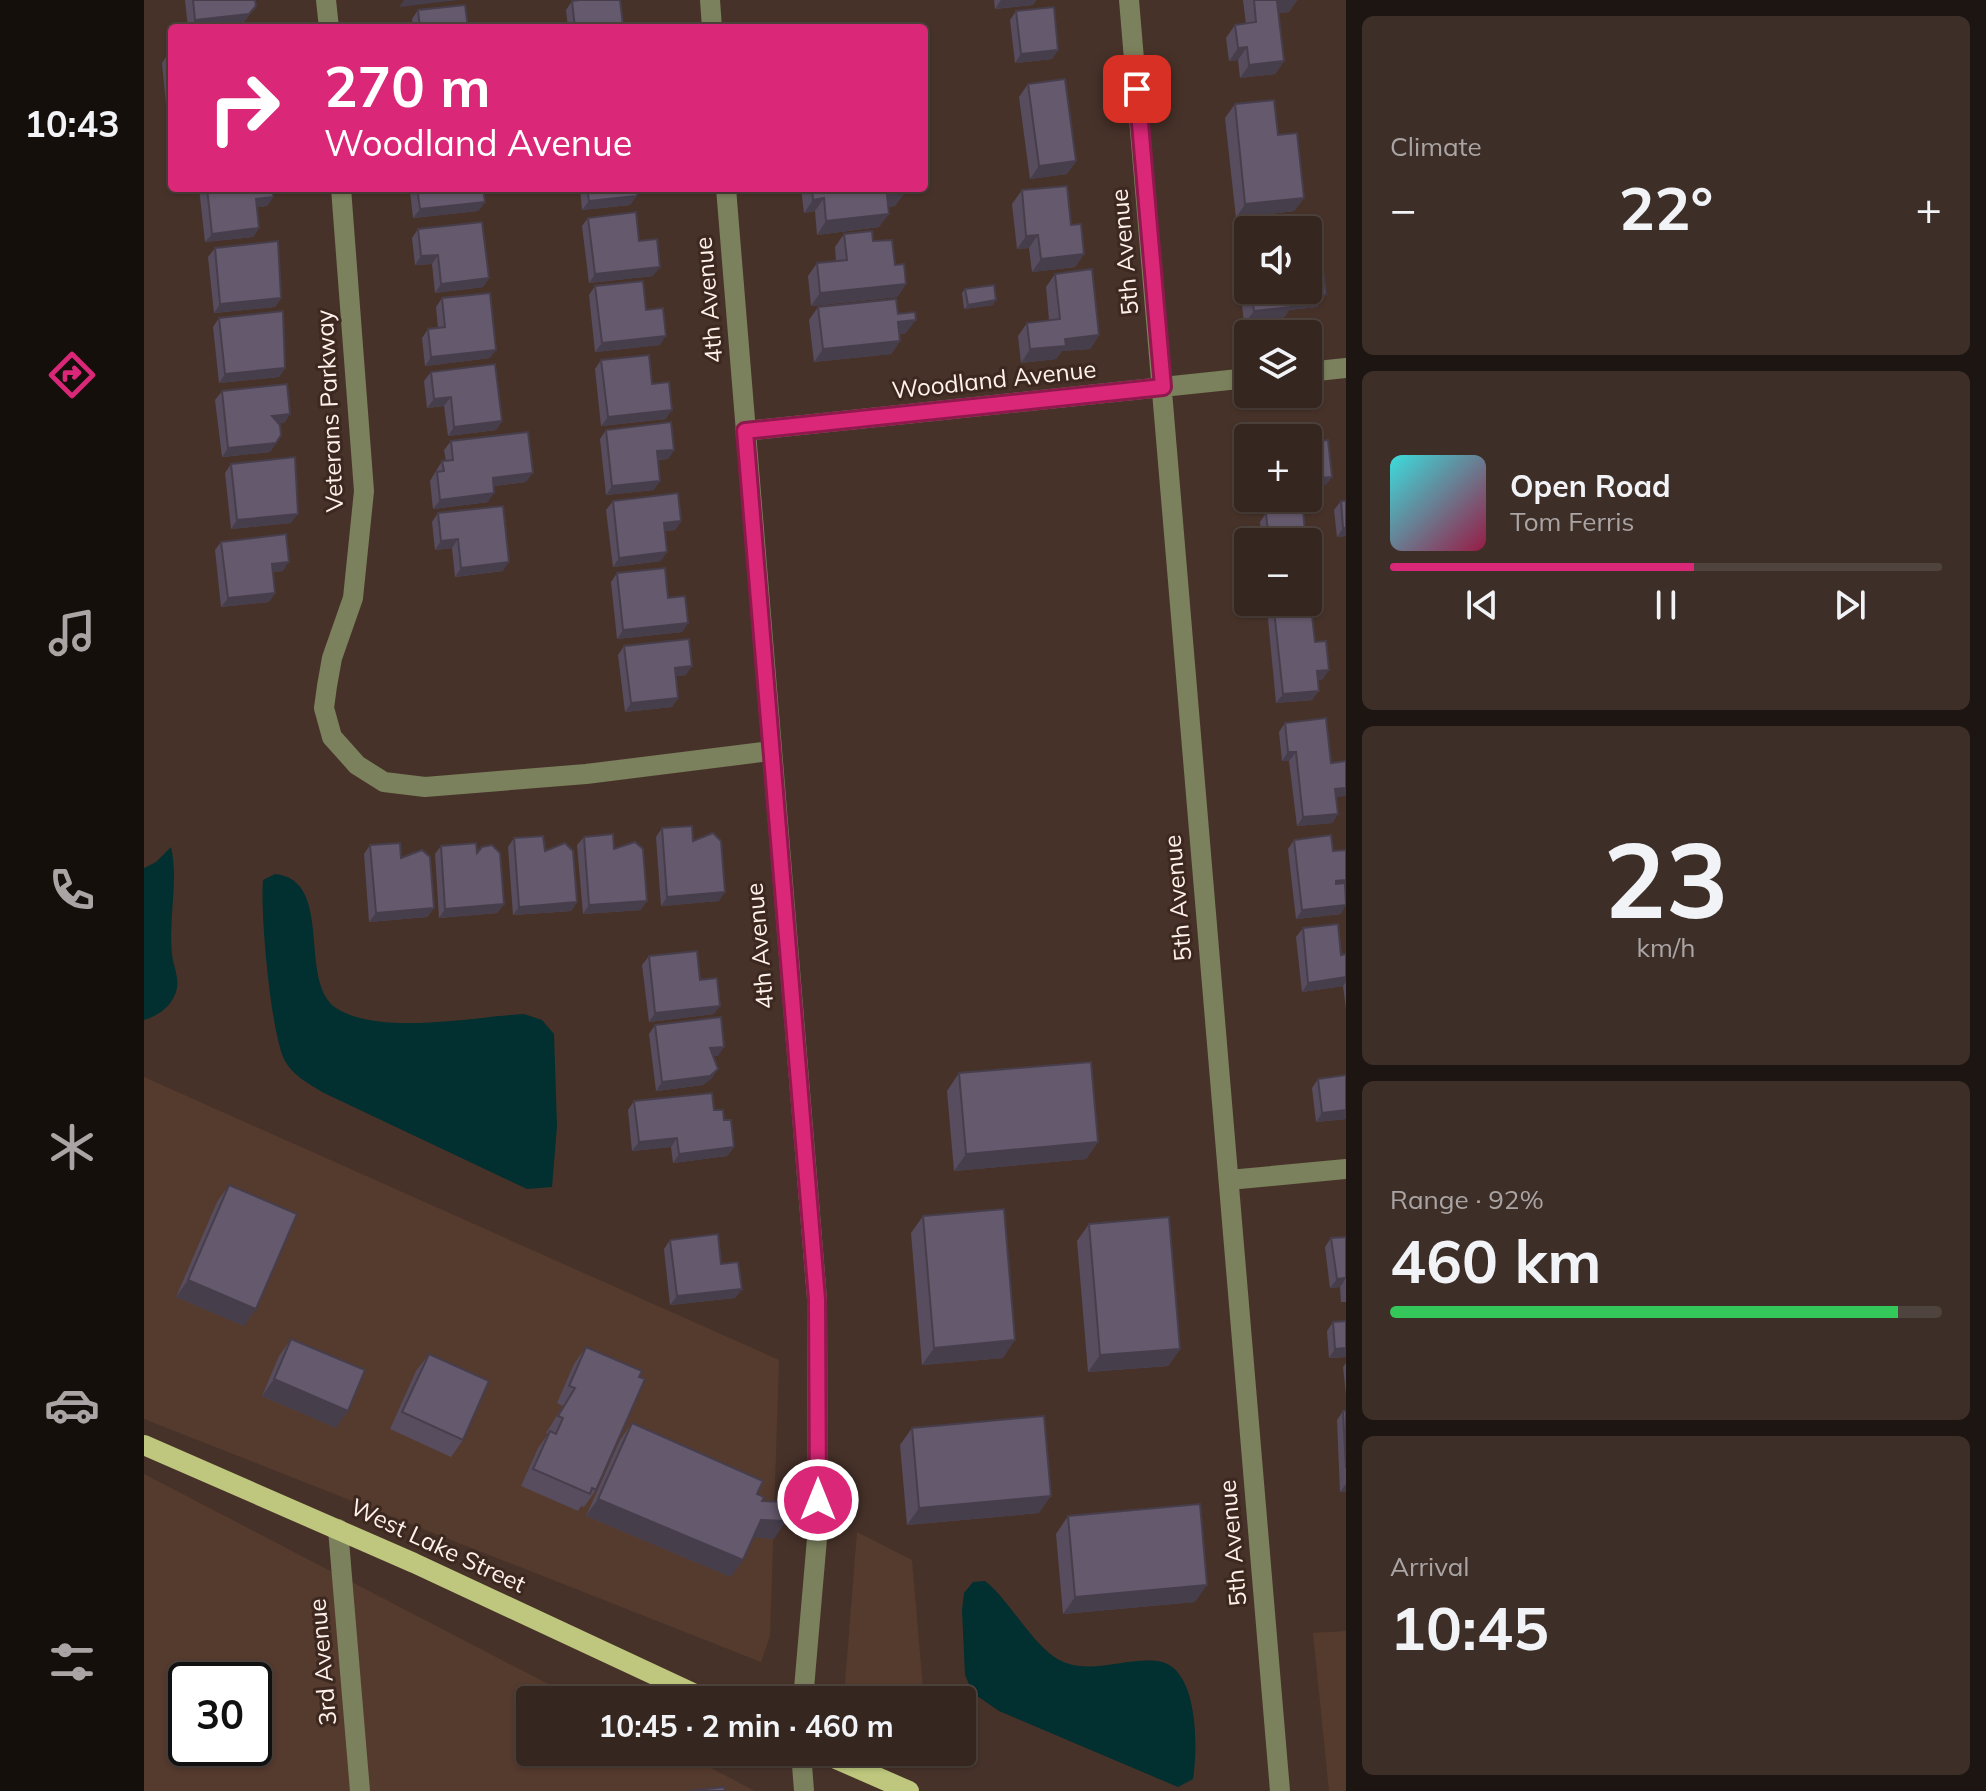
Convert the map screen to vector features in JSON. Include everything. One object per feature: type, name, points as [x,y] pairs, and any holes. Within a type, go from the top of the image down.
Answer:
[{"type":"main road","name":"West Lake Street","points":[[144,1445],[338,1529],[678,1686]]},
{"type":"main road","points":[[852,1766],[909,1791]]},
{"type":"street","points":[[326,0],[329,24]]},
{"type":"street","points":[[710,0],[712,24]]},
{"type":"street","name":"5th Avenue","points":[[1129,0],[1280,1791]]},
{"type":"street","name":"Veterans Parkway","points":[[341,192],[364,491],[353,598],[332,658],[324,708],[332,737],[357,765],[384,782],[425,787],[586,774],[770,751]]},
{"type":"street","name":"4th Avenue","points":[[726,192],[817,1299],[818,1527],[804,1686]]},
{"type":"street","points":[[1322,371],[1346,368]]},
{"type":"street","name":"Woodland Avenue","points":[[745,431],[1234,379]]},
{"type":"street","points":[[1229,1180],[1346,1169]]},
{"type":"street","name":"3rd Avenue","points":[[338,1529],[360,1791]]},
{"type":"street","points":[[802,1766],[804,1791]]},
{"type":"shaded area","points":[[144,1077],[779,1360],[770,1636],[761,1662],[144,1419]]},
{"type":"shaded area","points":[[144,1474],[552,1686],[516,1686],[516,1766],[707,1766],[755,1791],[144,1791]]},
{"type":"shaded area","points":[[857,1532],[912,1560],[923,1686],[845,1686]]},
{"type":"shaded area","points":[[1346,1631],[1346,1791],[1329,1791],[1313,1633]]},
{"type":"water","points":[[171,847],[174,873],[171,941],[177,987],[167,1006],[144,1020],[144,868],[156,862]]},
{"type":"water","points":[[275,874],[293,880],[304,894],[310,912],[318,977],[325,995],[336,1008],[354,1016],[401,1023],[524,1014],[542,1020],[554,1034],[557,1126],[552,1187],[527,1189],[324,1093],[293,1071],[285,1061],[275,1027],[265,945],[263,880]]},
{"type":"water","points":[[985,1581],[1044,1649],[1066,1663],[1100,1666],[1157,1661],[1171,1666],[1181,1677],[1193,1710],[1193,1779],[1178,1787],[999,1711],[976,1695],[976,1686],[970,1686],[965,1675],[962,1610],[964,1593],[973,1582]]},
{"type":"building","points":[[193,0],[255,0],[256,6],[249,14],[195,20]]},
{"type":"building","points":[[620,0],[623,24],[575,24],[572,1]]},
{"type":"building","points":[[1254,0],[1286,0],[1277,1],[1284,61],[1249,65],[1247,47],[1238,48],[1235,25],[1256,22]]},
{"type":"building","points":[[465,5],[467,24],[420,24],[418,10]]},
{"type":"building","points":[[1054,7],[1058,50],[1021,54],[1016,11]]},
{"type":"building","points":[[1065,79],[1076,161],[1039,166],[1028,84]]},
{"type":"building","points":[[1274,100],[1278,135],[1297,133],[1304,198],[1245,204],[1235,104]]},
{"type":"building","points":[[1067,186],[1071,225],[1081,224],[1084,254],[1041,259],[1038,235],[1026,236],[1022,190]]},
{"type":"building","points":[[207,192],[272,192],[273,197],[256,199],[259,228],[212,234]]},
{"type":"building","points":[[418,192],[484,192],[485,202],[420,209]]},
{"type":"building","points":[[588,192],[639,192],[636,196],[589,201]]},
{"type":"building","points":[[812,192],[905,193],[887,195],[889,214],[826,221],[824,198],[813,200]]},
{"type":"building","points":[[636,212],[639,241],[657,239],[660,267],[595,274],[588,218]]},
{"type":"building","points":[[482,222],[489,278],[441,284],[438,255],[421,256],[418,229]]},
{"type":"building","points":[[872,231],[873,241],[892,240],[895,265],[904,264],[906,284],[820,293],[817,263],[847,260],[844,234]]},
{"type":"building","points":[[278,241],[281,298],[220,304],[215,248]]},
{"type":"building","points":[[1322,262],[1326,294],[1322,294]]},
{"type":"building","points":[[1092,269],[1099,335],[1065,339],[1066,346],[1030,349],[1027,323],[1060,319],[1055,274]]},
{"type":"building","points":[[643,281],[646,310],[663,308],[666,336],[602,343],[595,286]]},
{"type":"building","points":[[994,285],[996,300],[968,305],[965,289]]},
{"type":"building","points":[[490,293],[496,350],[431,357],[428,329],[445,327],[442,298]]},
{"type":"building","points":[[896,299],[898,314],[915,312],[916,320],[898,322],[900,341],[823,349],[818,307]]},
{"type":"building","points":[[1253,304],[1291,304],[1291,307],[1254,311]]},
{"type":"building","points":[[283,311],[285,368],[225,374],[219,318]]},
{"type":"building","points":[[649,355],[652,384],[669,382],[672,410],[608,417],[601,360]]},
{"type":"building","points":[[495,364],[502,421],[454,427],[451,397],[434,399],[431,372]]},
{"type":"building","points":[[287,384],[290,414],[272,416],[280,425],[281,435],[276,443],[228,448],[222,391]]},
{"type":"building","points":[[671,422],[674,450],[657,451],[660,481],[612,486],[606,430]]},
{"type":"building","points":[[528,432],[533,473],[493,478],[494,493],[440,500],[437,472],[444,471],[442,461],[453,460],[451,441]]},
{"type":"building","points":[[1328,440],[1332,477],[1322,478],[1322,441]]},
{"type":"building","points":[[295,457],[298,514],[237,520],[231,464]]},
{"type":"building","points":[[678,493],[681,521],[664,523],[667,552],[619,558],[613,501]]},
{"type":"building","points":[[1341,501],[1346,501],[1346,528],[1343,528]]},
{"type":"building","points":[[503,506],[509,562],[461,568],[458,539],[441,541],[438,513]]},
{"type":"building","points":[[1303,512],[1305,528],[1268,528],[1266,513]]},
{"type":"building","points":[[286,534],[289,562],[272,564],[275,593],[228,598],[221,542]]},
{"type":"building","points":[[665,568],[668,598],[685,596],[688,623],[623,630],[617,573]]},
{"type":"building","points":[[1275,616],[1312,616],[1315,642],[1326,641],[1329,670],[1317,671],[1319,691],[1283,694]]},
{"type":"building","points":[[689,639],[692,666],[675,668],[678,698],[631,703],[624,646]]},
{"type":"building","points":[[1326,718],[1331,763],[1346,761],[1346,788],[1335,789],[1338,814],[1303,817],[1296,752],[1288,752],[1285,723]]},
{"type":"building","points":[[692,826],[693,841],[713,833],[721,841],[725,892],[667,897],[662,828]]},
{"type":"building","points":[[613,834],[614,849],[635,842],[643,849],[647,901],[589,905],[584,837]]},
{"type":"building","points":[[1331,835],[1333,851],[1346,850],[1346,880],[1336,881],[1336,884],[1345,883],[1346,905],[1302,910],[1294,840]]},
{"type":"building","points":[[543,836],[545,851],[565,843],[573,851],[577,902],[519,907],[514,838]]},
{"type":"building","points":[[400,843],[401,858],[422,850],[430,857],[434,908],[376,913],[370,845]]},
{"type":"building","points":[[476,843],[477,853],[482,847],[492,845],[500,853],[504,904],[445,909],[441,846]]},
{"type":"building","points":[[1338,924],[1341,955],[1346,954],[1346,977],[1308,983],[1303,928]]},
{"type":"building","points":[[697,951],[700,980],[717,978],[720,1006],[655,1013],[649,956]]},
{"type":"building","points":[[721,1017],[724,1047],[710,1048],[718,1069],[710,1076],[662,1082],[655,1025]]},
{"type":"building","points":[[1091,1062],[1098,1142],[966,1154],[959,1073]]},
{"type":"building","points":[[1346,1075],[1346,1110],[1322,1113],[1318,1079]]},
{"type":"building","points":[[712,1093],[714,1110],[723,1110],[724,1120],[731,1120],[734,1147],[679,1154],[677,1138],[639,1142],[634,1101]]},
{"type":"building","points":[[229,1185],[297,1214],[256,1309],[188,1280]]},
{"type":"building","points":[[1004,1209],[1015,1340],[934,1348],[923,1216]]},
{"type":"building","points":[[1169,1217],[1180,1349],[1100,1355],[1089,1224]]},
{"type":"building","points":[[718,1234],[721,1264],[738,1262],[742,1289],[677,1296],[670,1240]]},
{"type":"building","points":[[1346,1237],[1346,1278],[1337,1279],[1331,1238]]},
{"type":"building","points":[[1346,1321],[1346,1348],[1335,1349],[1333,1322]]},
{"type":"building","points":[[291,1339],[365,1370],[348,1411],[274,1379]]},
{"type":"building","points":[[586,1347],[642,1371],[639,1377],[645,1379],[596,1490],[592,1488],[590,1494],[533,1469],[550,1431],[556,1434],[563,1418],[558,1416],[575,1388],[569,1386]]},
{"type":"building","points":[[429,1354],[489,1381],[463,1440],[402,1412]]},
{"type":"building","points":[[1343,1411],[1346,1411],[1346,1468]]},
{"type":"building","points":[[1044,1416],[1051,1496],[919,1508],[912,1428]]},
{"type":"building","points":[[632,1423],[763,1481],[757,1494],[764,1497],[762,1501],[787,1502],[786,1521],[761,1520],[743,1560],[598,1499]]},
{"type":"building","points":[[1200,1504],[1207,1585],[1075,1597],[1068,1516]]},
{"type":"building","points":[[724,1787],[725,1791],[689,1791]]},
{"type":"route","points":[[818,1500],[817,1299],[789,993],[745,431],[1163,387],[1137,89]]}]
